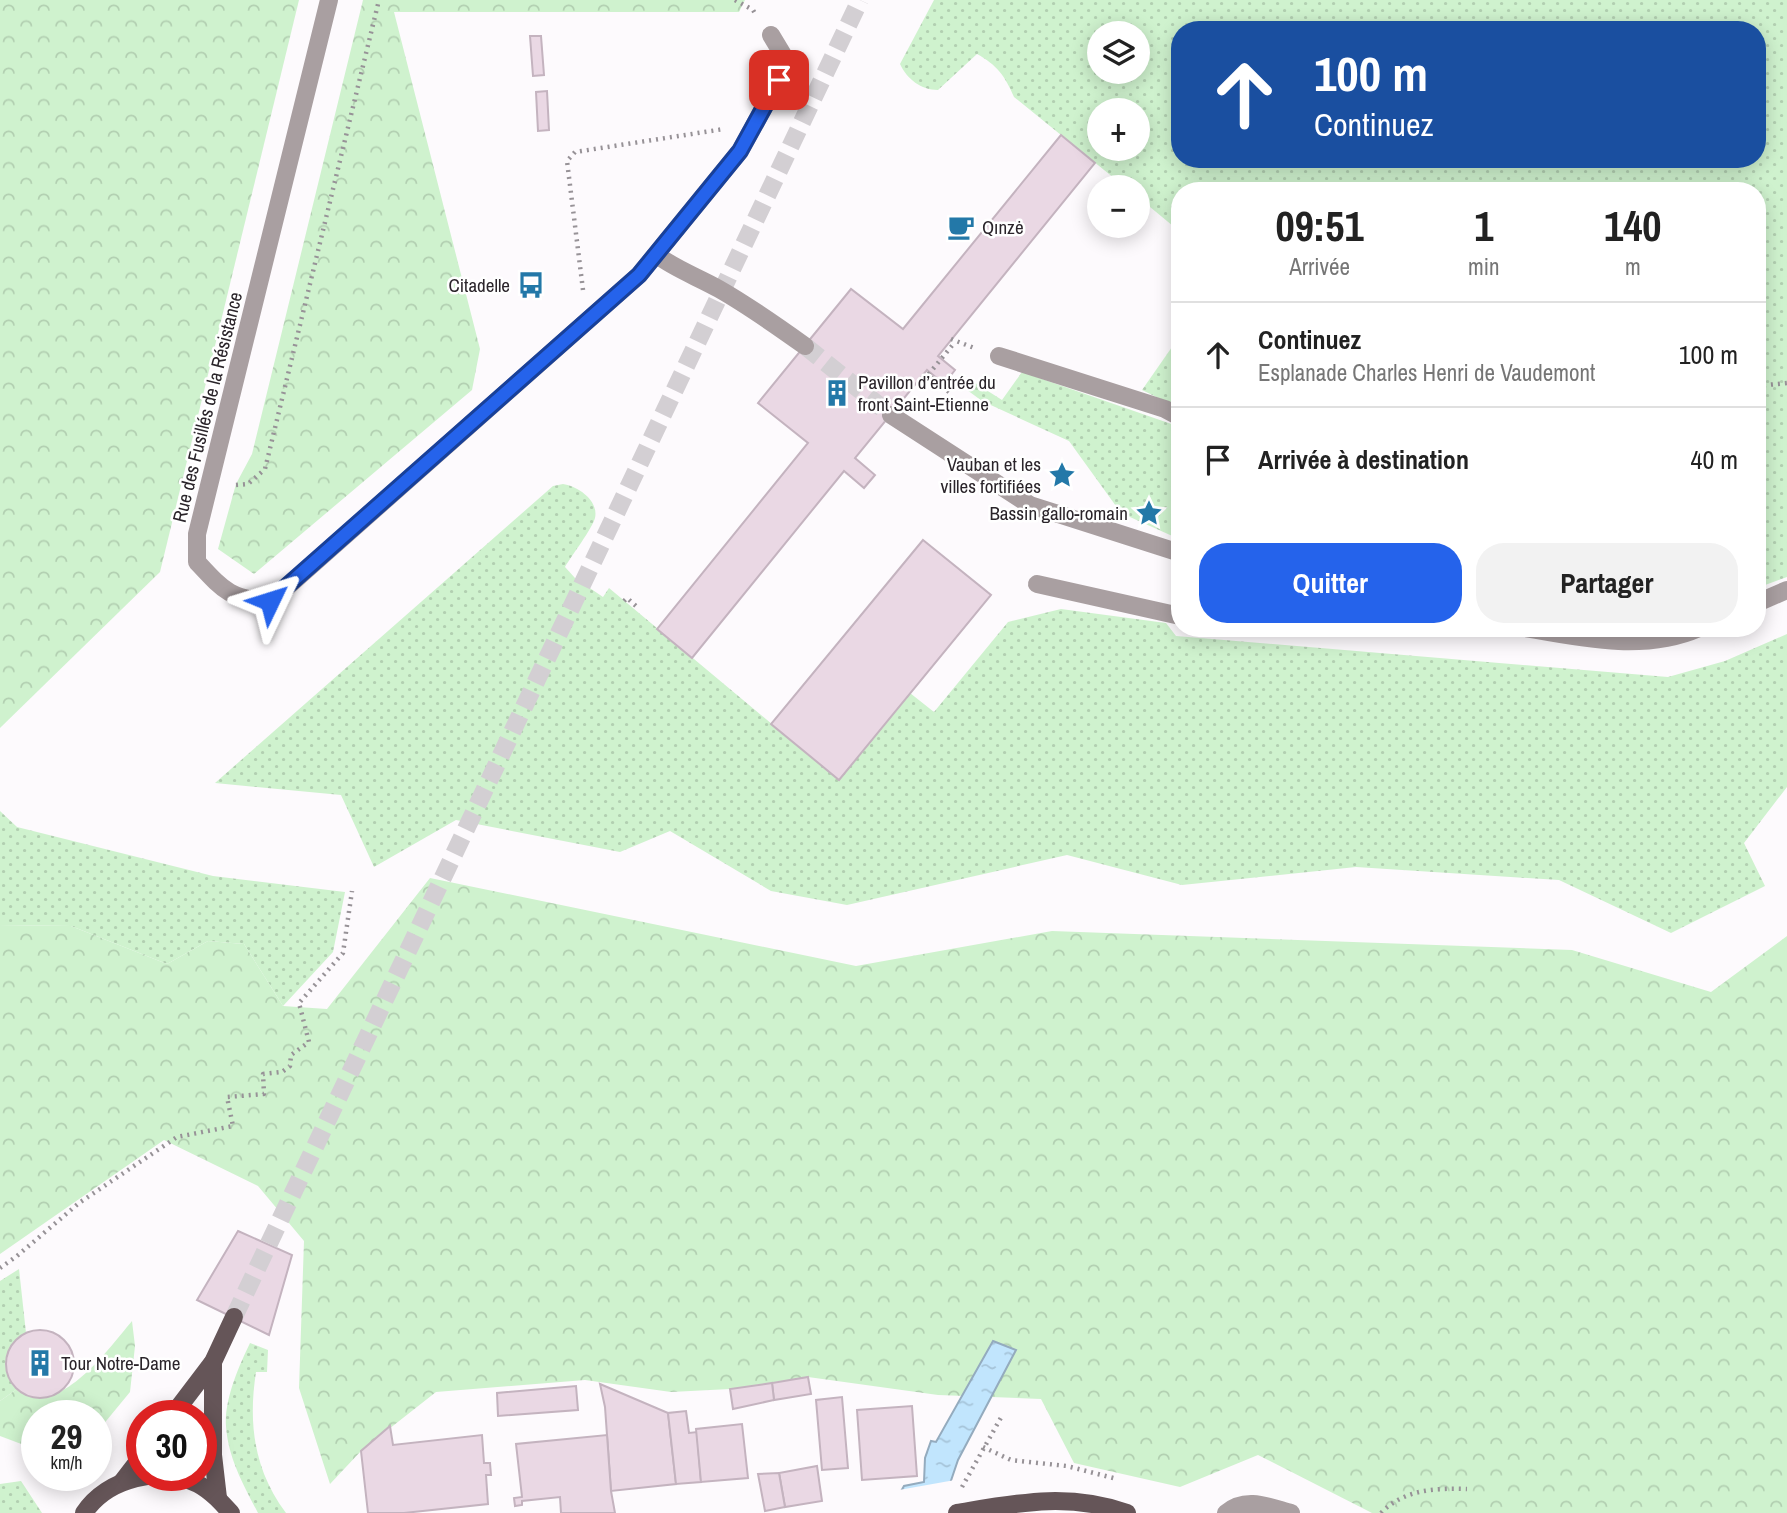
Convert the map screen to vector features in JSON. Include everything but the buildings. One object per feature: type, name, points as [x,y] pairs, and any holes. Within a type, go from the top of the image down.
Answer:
[{"type":"main road","points":[[184,1400],[213,1362],[234,1317]]},
{"type":"main road","points":[[213,1362],[213,1455],[218,1498]]},
{"type":"main road","points":[[84,1513],[103,1493],[122,1482],[147,1476],[172,1476],[197,1484],[218,1498],[231,1513]]},
{"type":"main road","points":[[122,1482],[126,1477]]},
{"type":"main road","points":[[966,1512],[1023,1501],[1062,1500],[1114,1508],[1127,1513]]},
{"type":"street","name":"Rue des Fusillés de la Résistance","points":[[329,0],[197,534],[197,562],[219,586],[243,600],[270,601],[639,275],[740,151],[779,80],[783,55],[771,36]]},
{"type":"street","points":[[657,255],[750,307],[805,346]]},
{"type":"street","points":[[999,356],[1171,412]]},
{"type":"street","points":[[891,415],[1030,505],[1171,550]]},
{"type":"street","points":[[1037,583],[1171,614]]},
{"type":"street","points":[[1766,599],[1787,590]]},
{"type":"street","points":[[1586,637],[1613,641],[1671,637]]},
{"type":"street","points":[[1226,1513],[1233,1507],[1252,1503],[1291,1513]]},
{"type":"path","points":[[226,486],[248,484],[265,469],[379,0]]},
{"type":"path","points":[[735,0],[753,10]]},
{"type":"path","points":[[583,291],[567,162],[575,152],[724,129],[730,132]]},
{"type":"path","points":[[949,392],[928,375],[956,342],[951,339]]},
{"type":"path","points":[[1766,385],[1787,383]]},
{"type":"path","points":[[624,601],[627,598],[636,606]]},
{"type":"path","points":[[0,1268],[18,1256],[79,1203],[177,1137],[233,1126],[227,1097],[264,1094],[263,1074],[282,1072],[290,1066],[291,1055],[309,1042],[299,1003],[343,953],[352,891]]},
{"type":"path","points":[[960,1492],[1003,1414]]},
{"type":"path","points":[[983,1447],[1011,1460],[1067,1466],[1117,1479]]},
{"type":"path","points":[[1381,1513],[1412,1493],[1435,1488],[1467,1489]]},
{"type":"green space","points":[[0,0],[299,0],[160,572],[0,728]]},
{"type":"green space","points":[[363,0],[745,0],[739,12],[394,12],[480,349],[472,390],[254,574],[218,549],[236,484],[252,454]]},
{"type":"green space","points":[[934,0],[1787,0],[1787,577],[1766,585],[1766,182],[1171,182],[1171,224],[1150,207],[1150,175],[1110,175],[1093,161],[1150,161],[1150,98],[1087,98],[1087,156],[1014,97],[1000,72],[977,54],[938,90],[915,83],[900,64]]},
{"type":"green space","points":[[1171,348],[1171,404],[1142,390]]},
{"type":"green space","points":[[1022,372],[1171,424],[1171,535],[1121,513],[1069,441],[982,401],[963,387],[969,379],[1002,400]]},
{"type":"green space","points":[[563,484],[574,488],[586,495],[594,505],[595,518],[590,529],[565,567],[575,578],[603,597],[609,588],[839,780],[910,693],[934,712],[1008,622],[1061,609],[1166,623],[1171,630],[1171,637],[1668,677],[1725,661],[1787,634],[1787,787],[1744,843],[1765,886],[1671,933],[1559,880],[1356,867],[1182,885],[1067,855],[847,905],[771,891],[670,831],[620,852],[456,820],[374,867],[341,795],[215,783],[553,486]]},
{"type":"green space","points":[[0,811],[17,827],[213,876],[345,892],[333,952],[283,1006],[244,944],[208,941],[167,964],[71,926],[0,925]]},
{"type":"green space","points":[[430,878],[856,966],[1052,931],[1572,950],[1711,992],[1787,936],[1787,1513],[1372,1513],[1258,1455],[1180,1487],[1074,1463],[1041,1399],[938,1395],[808,1377],[730,1389],[671,1392],[585,1380],[436,1392],[361,1451],[330,1484],[299,1388],[304,1241],[258,1186],[164,1140],[0,1254],[0,925],[71,926],[167,964],[208,941],[244,944],[283,1006],[327,1009]]},
{"type":"green space","points":[[19,1269],[26,1333],[13,1344],[7,1358],[8,1374],[17,1389],[0,1401],[0,1281]]},
{"type":"green space","points":[[132,1321],[135,1346],[130,1392],[112,1414],[112,1400],[21,1400],[21,1444],[0,1436],[0,1401],[17,1389],[32,1397],[49,1396],[65,1389],[81,1378]]},
{"type":"green space","points":[[250,1343],[268,1350],[267,1372],[256,1372],[254,1428],[260,1463],[275,1497],[286,1513],[258,1513],[237,1471],[227,1438],[226,1416],[230,1394]]},
{"type":"green space","points":[[21,1481],[21,1491],[28,1491],[42,1513],[0,1513],[0,1484]]},
{"type":"water","points":[[993,1341],[1016,1350],[958,1460],[940,1513],[889,1513],[904,1486],[924,1482],[925,1458],[931,1441],[936,1442]]},
{"type":"pier","points":[[955,1480],[944,1513],[885,1513],[899,1490]]},
{"type":"tunnel","points":[[234,1317],[860,0]]},
{"type":"tunnel","points":[[805,346],[891,415]]},
{"type":"place","name":"Qınzė","points":[[961,227]]},
{"type":"place","name":"Citadelle","points":[[531,285]]},
{"type":"place","name":"Pavillon d’entrée du front Saint-Etienne","points":[[837,393]]},
{"type":"place","name":"Vauban et les villes fortifiées","points":[[1062,475]]},
{"type":"place","name":"Bassin gallo-romain","points":[[1149,513]]},
{"type":"place","name":"Tour Notre-Dame","points":[[40,1363]]},
{"type":"route","points":[[270,601],[639,275],[740,151],[779,80]]}]
